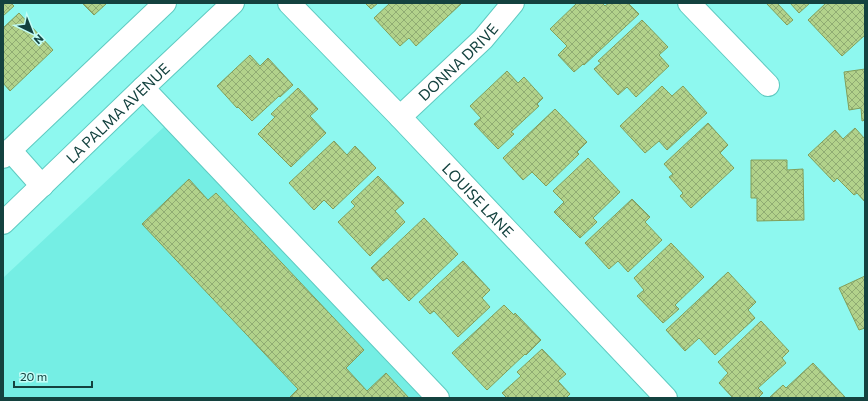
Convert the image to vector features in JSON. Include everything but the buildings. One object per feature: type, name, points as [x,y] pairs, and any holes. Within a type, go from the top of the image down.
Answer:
[{"type":"street","points":[[42,186],[7,154],[165,3]]},
{"type":"street","name":"LA PALMA AVENUE","points":[[3,223],[143,88],[234,3]]},
{"type":"street","name":"LOUISE LANE","points":[[289,3],[400,117],[666,398]]},
{"type":"street","name":"DONNA DRIVE","points":[[400,117],[483,39],[513,3]]},
{"type":"street","points":[[689,3],[768,85]]},
{"type":"street","points":[[143,88],[438,398]]},
{"type":"shaded area","points":[[165,126],[423,398],[3,398],[3,278]]}]
